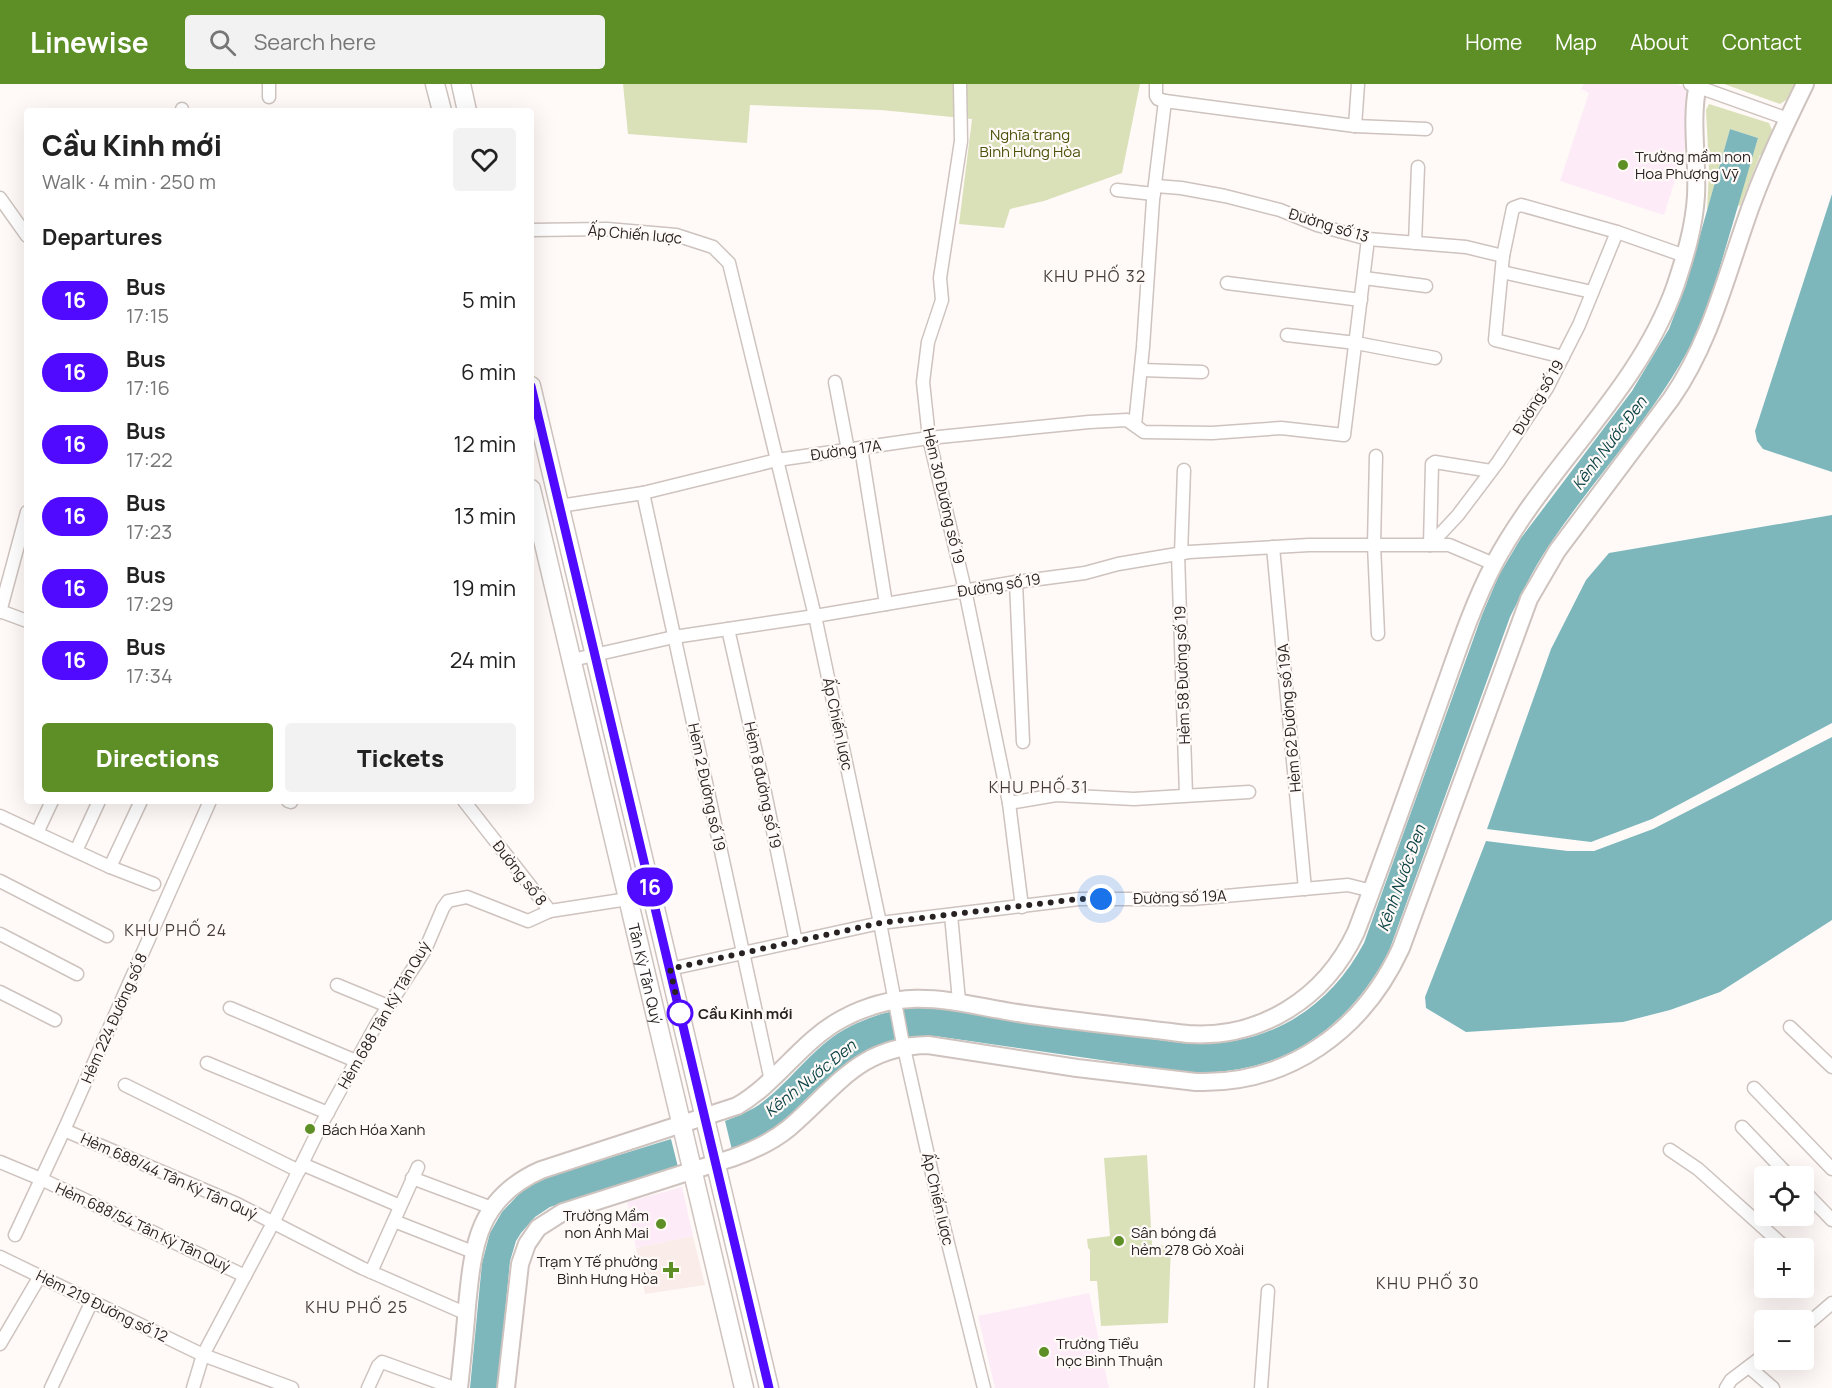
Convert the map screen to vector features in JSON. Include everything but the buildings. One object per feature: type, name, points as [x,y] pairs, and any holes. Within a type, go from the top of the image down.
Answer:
[{"type":"main road","points":[[435,84],[440,108]]},
{"type":"main road","points":[[461,84],[466,108]]},
{"type":"main road","name":"Tân Kỳ Tân Quý","points":[[534,398],[769,1388]]},
{"type":"main road","name":"Tân Kỳ Tân Quý","points":[[534,507],[744,1388]]},
{"type":"street","name":"Hẻm 30 Đường số 19","points":[[960,84],[961,141],[940,278],[942,300],[928,342],[923,382],[929,438],[965,590],[1009,803],[1022,907]]},
{"type":"street","points":[[1156,84],[1158,99],[1355,126],[1426,129]]},
{"type":"street","points":[[1355,126],[1358,84]]},
{"type":"street","points":[[506,1388],[520,1264],[527,1244],[538,1228],[563,1212],[751,1151],[779,1135],[858,1064],[903,1043],[939,1046],[1077,1068],[1196,1082],[1216,1082],[1252,1076],[1292,1062],[1326,1042],[1358,1015],[1385,980],[1401,948],[1529,599],[1557,551],[1688,374],[1710,327],[1755,195],[1805,84]]},
{"type":"street","points":[[459,1388],[473,1252],[480,1229],[492,1209],[517,1182],[541,1170],[737,1106],[771,1081],[807,1045],[835,1023],[861,1011],[929,998],[1023,1014],[1188,1034],[1215,1034],[1245,1029],[1283,1013],[1321,985],[1351,944],[1470,615],[1494,564],[1522,518],[1640,360],[1666,309],[1685,256],[1692,228],[1696,196],[1695,85],[1788,119]]},
{"type":"street","points":[[1135,425],[1165,100]]},
{"type":"street","points":[[1415,243],[1418,167]]},
{"type":"street","name":"Đường số 13","points":[[1117,190],[1181,188],[1258,204],[1317,225],[1368,239],[1466,248],[1503,256]]},
{"type":"street","points":[[0,198],[24,232]]},
{"type":"street","points":[[1563,357],[1495,340],[1503,256],[1512,208],[1521,205],[1617,232],[1685,256]]},
{"type":"street","name":"Ấp Chiến lược","points":[[534,230],[607,229],[676,235],[713,247],[729,263],[815,616],[880,923],[894,1004],[944,1227],[984,1388]]},
{"type":"street","name":"Đường số 19","points":[[1430,545],[1458,515],[1491,471],[1547,388],[1563,357],[1617,232]]},
{"type":"street","points":[[1356,343],[1368,239]]},
{"type":"street","points":[[1502,272],[1592,292]]},
{"type":"street","points":[[1364,278],[1426,286]]},
{"type":"street","points":[[1227,283],[1361,300]]},
{"type":"street","points":[[1287,335],[1356,343],[1435,358]]},
{"type":"street","name":"Đường 17A","points":[[560,506],[643,493],[777,460],[929,438],[1098,422],[1127,420],[1144,432],[1212,432],[1281,428],[1344,435],[1356,343]]},
{"type":"street","points":[[1141,370],[1202,372]]},
{"type":"street","points":[[835,382],[848,450]]},
{"type":"street","points":[[861,448],[886,604]]},
{"type":"street","points":[[1376,456],[1374,545],[1378,634]]},
{"type":"street","points":[[1430,545],[1432,464],[1435,462],[1491,471]]},
{"type":"street","name":"Hẻm 58 Đường số 19","points":[[1184,470],[1179,554],[1186,795]]},
{"type":"street","name":"Hẻm 2 Đường số 19","points":[[643,493],[771,1081]]},
{"type":"street","points":[[24,534],[0,612],[24,620]]},
{"type":"street","name":"Đường số 19","points":[[572,660],[674,637],[1085,573],[1118,564],[1179,554],[1309,545],[1449,545],[1494,564]]},
{"type":"street","name":"Hẻm 62 Đường số 19A","points":[[1274,547],[1305,889]]},
{"type":"street","points":[[1016,582],[1023,742]]},
{"type":"street","name":"Hẻm 8 đường số 19","points":[[728,629],[764,783],[796,942]]},
{"type":"street","points":[[1009,803],[1056,795],[1134,799],[1249,792]]},
{"type":"street","points":[[37,833],[51,804]]},
{"type":"street","points":[[76,851],[98,804]]},
{"type":"street","points":[[110,867],[140,804]]},
{"type":"street","name":"Hẻm 224 Đường số 8","points":[[15,1235],[209,804]]},
{"type":"street","name":"Đường số 8","points":[[466,804],[550,911],[628,899]]},
{"type":"street","points":[[0,816],[110,867],[154,884]]},
{"type":"street","points":[[0,881],[107,936]]},
{"type":"street","name":"Đường số 19A","points":[[670,969],[880,923],[1079,899],[1192,899],[1348,885],[1372,891]]},
{"type":"street","name":"Hẻm 688 Tân Kỳ Tân Quý","points":[[193,1388],[203,1355],[328,1113],[388,1006],[425,950],[448,901],[467,897],[528,921],[550,911]]},
{"type":"street","points":[[951,915],[959,1002]]},
{"type":"street","points":[[0,934],[77,974]]},
{"type":"street","points":[[337,985],[388,1006]]},
{"type":"street","points":[[0,992],[56,1020]]},
{"type":"street","points":[[230,1008],[356,1061]]},
{"type":"street","points":[[1790,1027],[1832,1067]]},
{"type":"street","points":[[207,1063],[328,1113]]},
{"type":"street","points":[[125,1085],[300,1167],[400,1206]]},
{"type":"street","points":[[1754,1088],[1832,1169]]},
{"type":"street","points":[[1742,1127],[1779,1166]]},
{"type":"street","name":"Hẻm 688/44 Tân Kỳ Tân Quý","points":[[64,1130],[237,1204],[371,1272],[467,1314]]},
{"type":"street","points":[[1670,1150],[1698,1169],[1775,1238]]},
{"type":"street","name":"Hẻm 688/54 Tân Kỳ Tân Quý","points":[[0,1162],[245,1275]]},
{"type":"street","points":[[371,1272],[415,1173],[492,1209]]},
{"type":"street","points":[[1814,1201],[1832,1220]]},
{"type":"street","points":[[394,1221],[473,1252]]},
{"type":"street","name":"Hẻm 219 Đường số 12","points":[[0,1257],[203,1355],[292,1388]]},
{"type":"street","points":[[0,1344],[40,1276]]},
{"type":"street","points":[[1261,1388],[1268,1291]]},
{"type":"street","points":[[51,1388],[92,1301]]},
{"type":"street","points":[[1814,1319],[1832,1303]]},
{"type":"street","points":[[368,1388],[382,1362],[454,1388]]},
{"type":"street","points":[[1726,1388],[1731,1380],[1754,1363]]},
{"type":"street","points":[[1749,1367],[1773,1388]]},
{"type":"shaded area","name":"Trường mầm non Hoa Phượng Vỹ","points":[[1584,84],[1676,84],[1687,88],[1685,148],[1664,215],[1560,181],[1589,93],[1581,89]]},
{"type":"shaded area","name":"Trường Mầm non Ánh Mai","points":[[682,1187],[693,1236],[636,1248],[627,1202]]},
{"type":"shaded area","name":"Trạm Y Tế phường Bình Hưng Hòa","points":[[693,1236],[705,1285],[645,1294],[636,1248]]},
{"type":"shaded area","name":"Trường Tiểu học Bình Thuận","points":[[1089,1293],[1109,1388],[995,1388],[978,1316]]},
{"type":"green space","name":"Nghĩa trang Bình Hưng Hòa","points":[[623,84],[1140,84],[1122,173],[1044,201],[1010,209],[1004,228],[959,224],[972,119],[881,110],[750,105],[747,143],[628,134]]},
{"type":"green space","points":[[1724,84],[1795,84],[1786,100],[1780,104]]},
{"type":"green space","points":[[1709,104],[1769,123],[1772,130],[1740,206],[1737,205],[1758,138],[1730,129],[1707,211],[1709,169],[1706,110]]},
{"type":"green space","name":"Sân bóng đá hẻm 278 Gò Xoài","points":[[1147,1155],[1152,1245],[1171,1246],[1168,1323],[1101,1326],[1097,1281],[1090,1281],[1090,1250],[1087,1239],[1110,1236],[1104,1158]]},
{"type":"water","name":"Kênh Nước Đen","points":[[1730,129],[1758,138],[1707,311],[1674,374],[1636,430],[1552,541],[1510,617],[1389,951],[1351,1006],[1328,1028],[1302,1046],[1274,1059],[1244,1068],[1212,1072],[1177,1071],[935,1036],[894,1040],[862,1053],[847,1063],[776,1127],[757,1139],[732,1150],[725,1121],[751,1110],[767,1099],[837,1034],[859,1022],[900,1009],[943,1008],[1107,1034],[1193,1044],[1220,1043],[1271,1030],[1294,1019],[1333,987],[1350,966],[1364,943],[1482,615],[1499,575],[1521,538],[1632,391],[1669,329],[1686,285]]},
{"type":"water","points":[[1832,194],[1832,472],[1763,449],[1757,441],[1755,431]]},
{"type":"water","points":[[1832,515],[1832,723],[1652,819],[1591,842],[1487,829],[1551,649],[1586,580],[1609,553]]},
{"type":"water","points":[[1832,737],[1832,920],[1720,992],[1670,1010],[1623,1022],[1466,1032],[1426,1008],[1425,997],[1486,841],[1568,851],[1594,851],[1653,829]]},
{"type":"water","points":[[671,1139],[678,1167],[550,1207],[535,1217],[521,1233],[510,1261],[498,1388],[470,1388],[482,1263],[490,1233],[502,1212],[520,1193],[541,1179]]},
{"type":"bus line","name":"16","points":[[534,399],[769,1388]]},
{"type":"place","name":"Trường mầm non Hoa Phượng Vỹ","points":[[1623,165]]},
{"type":"place","name":"Cầu Kinh mới","points":[[680,1013]]},
{"type":"place","name":"Bách Hóa Xanh","points":[[310,1129]]},
{"type":"place","name":"Trường Mầm non Ánh Mai","points":[[661,1224]]},
{"type":"place","name":"Sân bóng đá hẻm 278 Gò Xoài","points":[[1119,1241]]},
{"type":"place","name":"Trạm Y Tế phường Bình Hưng Hòa","points":[[671,1270]]},
{"type":"place","name":"Trường Tiểu học Bình Thuận","points":[[1044,1352]]},
{"type":"district","name":"KHU PHỐ 32","points":[[1095,276]]},
{"type":"district","name":"KHU PHỐ 31","points":[[1039,787]]},
{"type":"district","name":"KHU PHỐ 24","points":[[176,930]]},
{"type":"district","name":"KHU PHỐ 30","points":[[1428,1283]]},
{"type":"district","name":"KHU PHỐ 25","points":[[357,1307]]},
{"type":"route","points":[[680,1013],[670,969],[880,923],[1079,899],[1101,899]]}]
